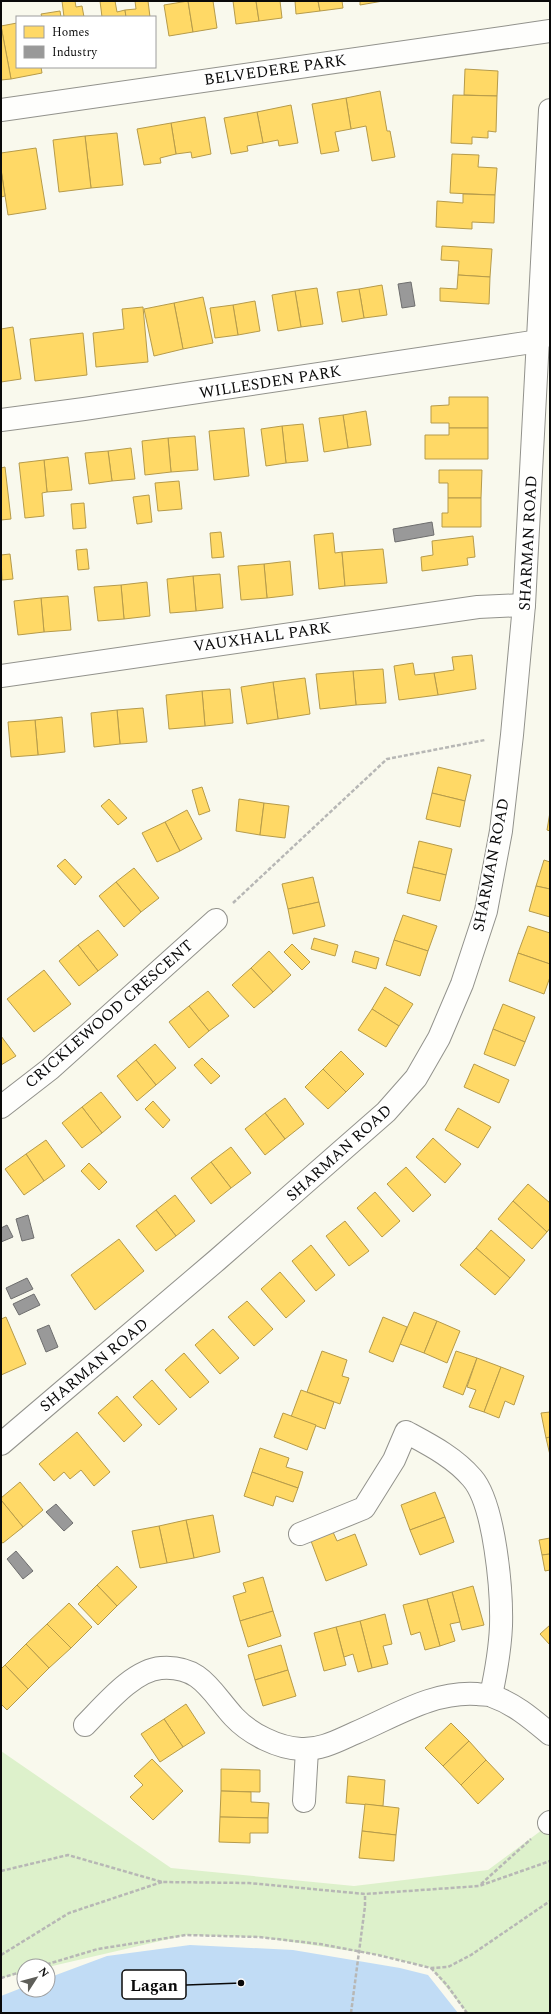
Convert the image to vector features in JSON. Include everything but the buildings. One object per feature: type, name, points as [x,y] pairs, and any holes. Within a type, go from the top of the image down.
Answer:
[{"type":"street","name":"BELVEDERE PARK","points":[[1,110],[550,31]]},
{"type":"street","name":"SHARMAN ROAD","points":[[1,1444],[329,1163],[386,1112],[416,1078],[439,1038],[462,984],[486,911],[501,831],[542,444],[538,341],[548,205],[550,110]]},
{"type":"street","name":"WILLESDEN PARK","points":[[1,420],[538,341]]},
{"type":"street","name":"VAUXHALL PARK","points":[[1,676],[478,607],[524,605]]},
{"type":"street","name":"CRICKLEWOOD CRESCENT","points":[[1,1107],[50,1069],[216,920]]},
{"type":"street","points":[[300,1534],[364,1508],[394,1460],[406,1432],[454,1460],[474,1480],[486,1507],[492,1537],[498,1579],[501,1625],[498,1665],[491,1695]]},
{"type":"street","points":[[85,1725],[119,1691],[141,1674],[159,1668],[174,1668],[191,1672],[204,1681],[236,1718],[257,1733],[277,1744],[293,1749],[307,1750],[322,1748],[437,1697],[466,1694],[491,1695],[512,1705],[550,1734]]},
{"type":"street","points":[[304,1801],[307,1750]]},
{"type":"path","points":[[216,920],[387,759],[512,735]]},
{"type":"path","points":[[479,1886],[549,1822]]},
{"type":"path","points":[[1,1871],[68,1855],[162,1882],[249,1883],[365,1894],[479,1886],[550,1861]]},
{"type":"path","points":[[1,1955],[69,1913],[162,1882]]},
{"type":"path","points":[[351,2013],[365,1906],[365,1894]]},
{"type":"path","points":[[56,1962],[98,1949],[186,1935],[259,1937],[320,1944],[378,1955],[431,1968],[448,1967],[471,1955],[550,1901]]},
{"type":"path","points":[[431,1968],[447,1985],[467,2013]]},
{"type":"path","points":[[1,1978],[16,1973]]},
{"type":"green space","points":[[1,1751],[171,1868],[354,1886],[488,1870],[550,1824],[550,2013],[467,2013],[431,1968],[378,1955],[259,1937],[186,1935],[56,1965],[56,1958],[16,1958],[16,1975],[1,1978]]},
{"type":"water","points":[[190,1945],[293,1950],[400,1968],[428,1975],[458,2013],[1,2013],[1,1996],[16,1990],[16,1998],[56,1998],[56,1975],[107,1956]]},
{"type":"place","name":"Lagan","points":[[241,1983]]}]
